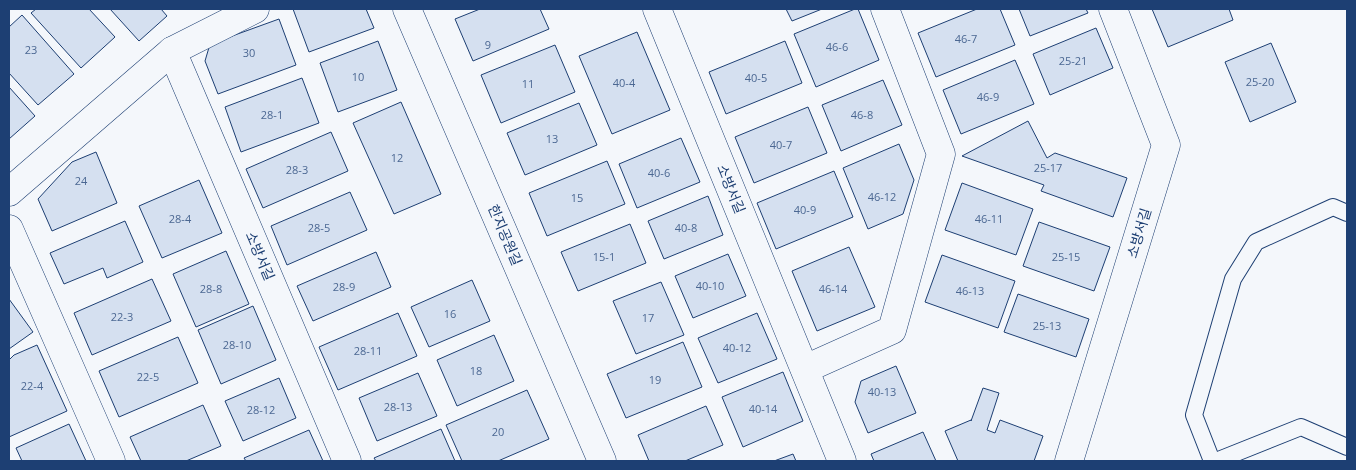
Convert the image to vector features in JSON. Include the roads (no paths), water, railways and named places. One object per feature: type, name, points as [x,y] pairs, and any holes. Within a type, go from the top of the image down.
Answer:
[{"type":"street","points":[[9,192],[172,51],[255,9]]},
{"type":"street","name":"한지공원길","points":[[407,9],[602,461]]},
{"type":"street","name":"소방서길","points":[[658,9],[842,461]]},
{"type":"street","points":[[805,369],[892,330],[941,154],[885,9]]},
{"type":"street","name":"소방서길","points":[[1069,461],[1166,145],[1113,9]]},
{"type":"street","name":"소방서길","points":[[172,51],[347,461]]},
{"type":"street","points":[[9,228],[111,461]]},
{"type":"lane","points":[[1347,213],[1333,207],[1256,242],[1233,279],[1194,415],[1214,461],[1301,427],[1347,447]]}]
